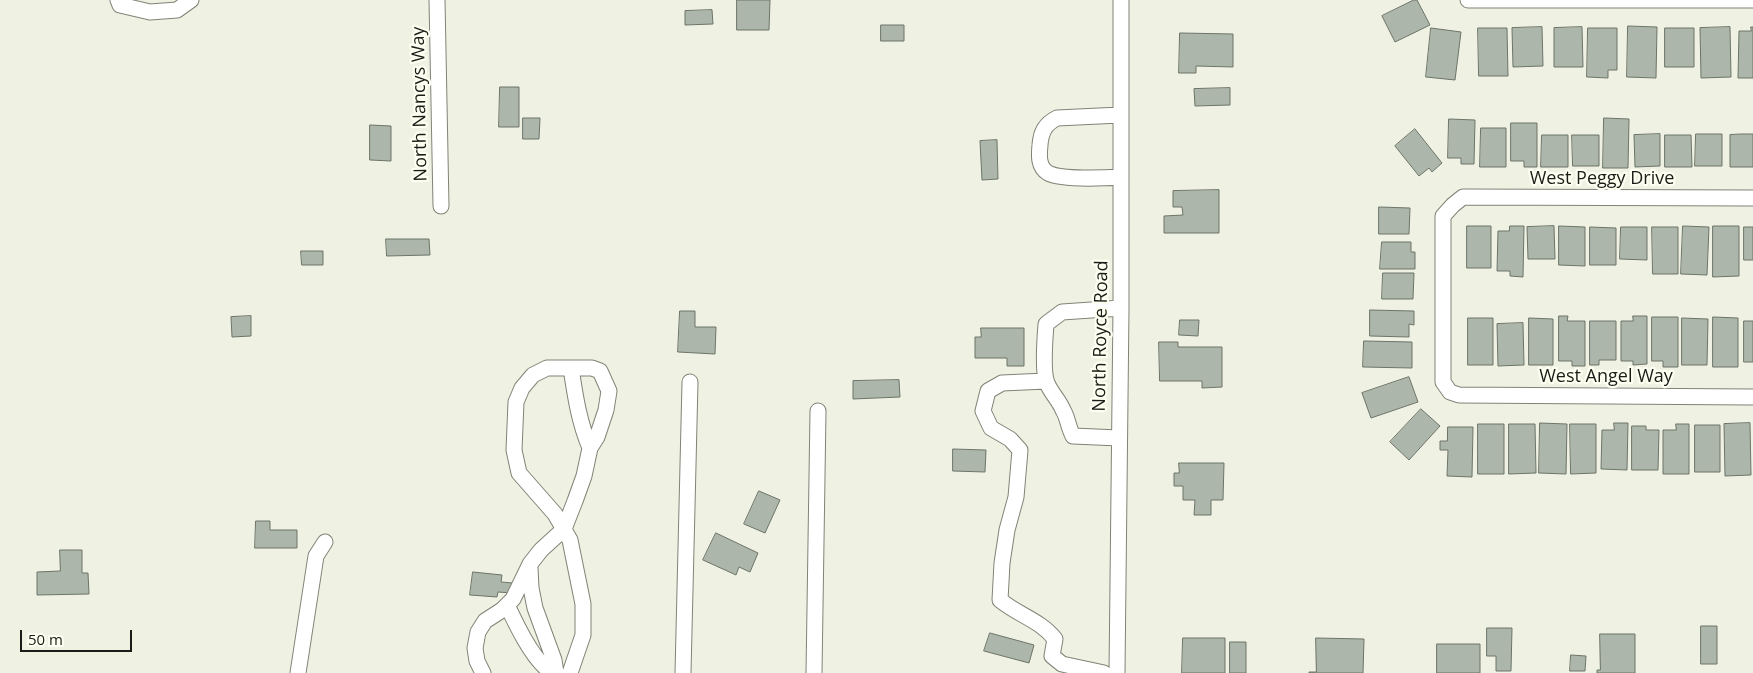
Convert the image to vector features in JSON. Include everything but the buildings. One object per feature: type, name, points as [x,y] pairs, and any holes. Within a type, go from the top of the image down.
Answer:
[{"type":"street","points":[[118,0],[120,5],[150,12],[177,10],[191,0]]},
{"type":"street","name":"North Nancys Way","points":[[437,0],[441,206]]},
{"type":"street","name":"North Royce Road","points":[[1117,673],[1121,308],[1121,0]]},
{"type":"street","points":[[1468,0],[1753,0]]},
{"type":"street","points":[[1120,115],[1057,118],[1045,127],[1041,135],[1039,158],[1042,166],[1048,173],[1091,178],[1121,177]]},
{"type":"street","name":"West Peggy Drive","points":[[1459,395],[1450,392],[1443,382],[1443,216],[1463,197],[1753,198]]},
{"type":"street","points":[[1119,438],[1073,436],[1068,427],[1064,410],[1053,396],[1046,381],[1046,324],[1062,312],[1121,308]]},
{"type":"street","points":[[483,673],[477,661],[475,648],[478,632],[485,621],[502,610],[513,599],[530,564],[541,550],[564,529],[584,476],[590,448],[597,437],[606,410],[609,391],[600,371],[592,368],[547,368],[533,375],[522,388],[516,402],[514,450],[519,473],[555,514],[564,529],[570,540],[583,604],[583,635],[570,673]]},
{"type":"street","points":[[572,368],[575,398],[583,432],[590,448]]},
{"type":"street","points":[[1046,381],[1002,383],[988,390],[983,411],[991,428],[1010,439],[1020,450],[1016,497],[1007,530],[1002,563],[1000,600],[1011,609],[1047,628],[1055,639],[1052,656],[1062,664],[1104,673]]},
{"type":"street","points":[[683,673],[690,382]]},
{"type":"street","name":"West Angel Way","points":[[1459,395],[1753,397]]},
{"type":"street","points":[[814,673],[818,411]]},
{"type":"street","points":[[298,673],[316,556],[325,542]]},
{"type":"street","points":[[507,605],[520,632],[539,660],[547,670],[556,673],[554,660],[535,608],[531,588],[530,564]]}]
